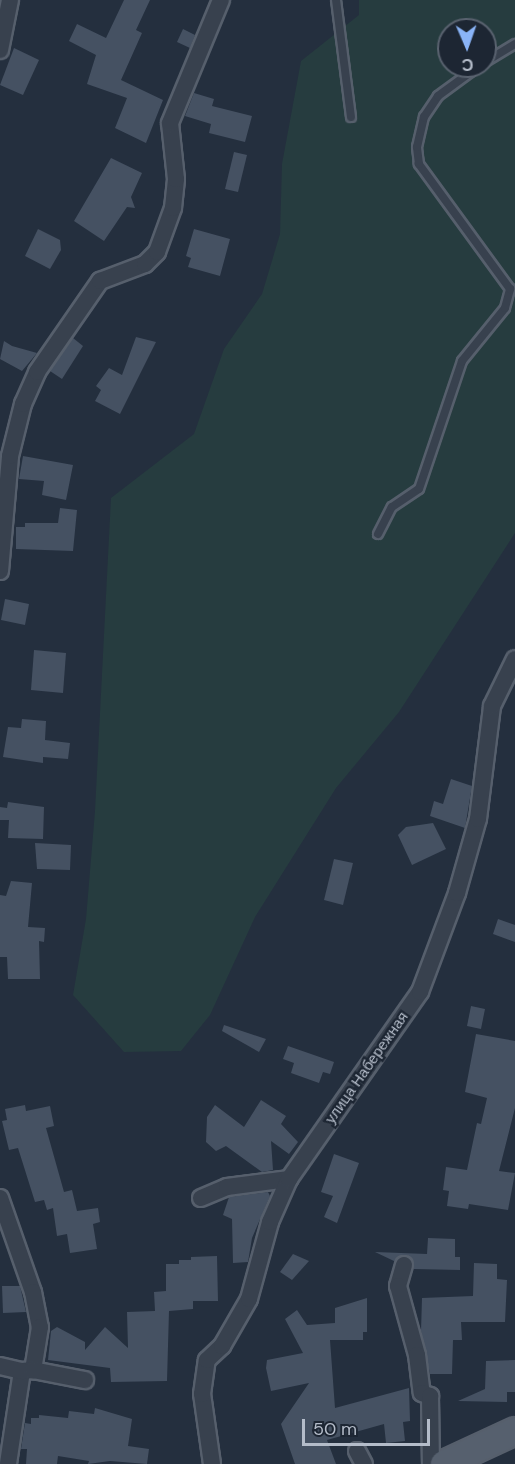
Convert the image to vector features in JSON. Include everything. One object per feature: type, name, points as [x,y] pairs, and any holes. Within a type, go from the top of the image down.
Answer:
[{"type":"main road","points":[[444,1464],[515,1431]]},
{"type":"street","points":[[0,50],[10,0]]},
{"type":"street","points":[[0,571],[10,456],[23,404],[37,372],[100,281],[145,264],[157,252],[173,208],[176,179],[170,123],[220,0]]},
{"type":"street","name":"улица Набережная","points":[[212,1464],[202,1394],[207,1360],[222,1346],[249,1299],[270,1222],[289,1179],[420,992],[457,893],[478,819],[492,706],[515,659]]},
{"type":"street","points":[[201,1198],[227,1187],[289,1179]]},
{"type":"street","points":[[0,1198],[39,1311],[8,1464]]},
{"type":"street","points":[[404,1265],[398,1286],[417,1355],[422,1393],[430,1396],[431,1464]]},
{"type":"street","points":[[0,1366],[85,1380]]},
{"type":"lane","points":[[336,0],[351,117]]},
{"type":"lane","points":[[497,55],[515,44]]},
{"type":"lane","points":[[378,534],[392,507],[419,489],[462,361],[505,308],[510,289],[419,164],[417,147],[424,117],[438,96],[463,78]]},
{"type":"green space","points":[[359,0],[515,0],[515,533],[399,712],[336,788],[255,917],[210,1015],[181,1051],[124,1052],[73,995],[86,919],[95,811],[111,498],[194,434],[224,349],[262,294],[280,234],[282,164],[301,61],[359,15]]},
{"type":"building","points":[[124,0],[150,0],[136,30],[142,33],[121,80],[163,100],[146,143],[115,128],[127,98],[87,84],[96,55],[69,41],[77,24],[106,38]]},
{"type":"building","points":[[183,29],[195,35],[190,48],[177,42]]},
{"type":"building","points":[[14,48],[39,60],[23,95],[0,85]]},
{"type":"building","points":[[194,93],[214,99],[212,106],[252,116],[245,142],[209,133],[211,124],[185,116]]},
{"type":"building","points":[[234,152],[247,155],[238,192],[225,189]]},
{"type":"building","points":[[111,158],[142,173],[131,197],[135,208],[127,207],[104,241],[74,221]]},
{"type":"building","points":[[38,229],[60,240],[61,250],[50,269],[25,256]]},
{"type":"building","points":[[194,229],[230,239],[220,276],[188,267],[191,258],[186,256]]},
{"type":"building","points":[[136,337],[156,342],[120,414],[95,401],[101,390],[96,386],[109,368],[122,375]]},
{"type":"building","points":[[73,338],[83,346],[62,379],[50,371]]},
{"type":"building","points":[[4,341],[12,346],[37,353],[22,371],[0,359]]},
{"type":"building","points":[[23,456],[73,465],[66,500],[42,495],[44,481],[19,479]]},
{"type":"building","points":[[60,508],[77,510],[73,551],[16,549],[16,527],[25,527],[25,523],[58,523]]},
{"type":"building","points":[[5,599],[29,604],[25,625],[1,620]]},
{"type":"building","points":[[34,650],[66,653],[63,693],[31,690]]},
{"type":"building","points":[[22,719],[46,721],[45,740],[70,743],[68,759],[43,757],[43,763],[3,757],[8,727],[21,728]]},
{"type":"building","points":[[451,779],[472,786],[465,828],[430,816],[434,801],[443,804]]},
{"type":"building","points":[[8,802],[44,807],[43,839],[8,838],[9,820],[0,820],[0,807],[7,808]]},
{"type":"building","points":[[433,823],[446,849],[412,865],[398,835],[406,827]]},
{"type":"building","points":[[35,843],[71,845],[70,870],[37,869]]},
{"type":"building","points":[[334,859],[353,863],[343,905],[324,900]]},
{"type":"building","points":[[11,881],[32,883],[28,927],[45,928],[44,942],[39,941],[40,979],[8,979],[7,957],[0,957],[0,895],[6,896]]},
{"type":"building","points":[[498,919],[515,925],[515,942],[493,934]]},
{"type":"building","points":[[471,1006],[485,1009],[481,1029],[467,1026]]},
{"type":"building","points":[[224,1025],[266,1039],[259,1052],[222,1031]]},
{"type":"building","points":[[476,1034],[515,1041],[515,1108],[499,1171],[515,1173],[508,1210],[469,1204],[468,1209],[447,1206],[449,1191],[443,1190],[446,1167],[467,1170],[477,1123],[481,1124],[487,1098],[465,1092]]},
{"type":"building","points":[[288,1046],[334,1062],[330,1074],[323,1072],[319,1083],[291,1073],[294,1063],[283,1059]]},
{"type":"building","points":[[261,1100],[286,1116],[281,1124],[298,1142],[289,1154],[271,1141],[273,1170],[262,1172],[226,1146],[216,1151],[206,1142],[207,1117],[215,1105],[244,1127]]},
{"type":"building","points":[[25,1105],[26,1111],[50,1106],[54,1126],[46,1128],[64,1192],[72,1190],[77,1211],[98,1208],[100,1222],[93,1224],[97,1249],[70,1253],[67,1234],[57,1236],[53,1208],[47,1210],[44,1200],[35,1202],[18,1148],[9,1150],[2,1121],[7,1120],[5,1109]]},
{"type":"building","points":[[334,1154],[359,1163],[337,1223],[324,1217],[333,1196],[321,1192]]},
{"type":"building","points":[[268,1192],[270,1196],[252,1238],[248,1262],[233,1263],[232,1219],[223,1215],[229,1197]]},
{"type":"building","points":[[428,1238],[455,1239],[455,1257],[460,1257],[460,1270],[414,1269],[414,1262],[407,1255],[394,1261],[375,1252],[427,1254]]},
{"type":"building","points":[[293,1254],[309,1261],[292,1280],[280,1272]]},
{"type":"building","points":[[217,1256],[218,1301],[193,1301],[193,1309],[169,1311],[167,1381],[111,1382],[110,1368],[48,1360],[51,1331],[57,1327],[85,1342],[85,1350],[105,1327],[128,1348],[127,1312],[155,1311],[154,1292],[166,1291],[166,1264],[179,1264],[179,1260],[191,1260],[191,1257]]},
{"type":"building","points":[[474,1263],[497,1264],[497,1279],[507,1280],[505,1322],[461,1322],[462,1340],[453,1340],[452,1374],[430,1374],[421,1331],[422,1298],[473,1296]]},
{"type":"building","points":[[2,1286],[20,1286],[26,1312],[3,1313]]},
{"type":"building","points":[[367,1298],[367,1332],[363,1332],[363,1340],[330,1340],[335,1408],[409,1388],[410,1421],[403,1422],[405,1441],[386,1443],[384,1424],[327,1440],[336,1464],[295,1464],[281,1424],[309,1383],[271,1391],[266,1368],[267,1360],[303,1353],[285,1319],[297,1310],[307,1325],[335,1323],[335,1308]]},
{"type":"building","points":[[515,1360],[515,1392],[507,1392],[507,1402],[458,1401],[485,1389],[486,1361]]},
{"type":"building","points":[[95,1408],[132,1419],[128,1446],[149,1449],[147,1464],[110,1461],[88,1464],[89,1461],[58,1456],[57,1464],[26,1464],[27,1449],[21,1449],[25,1423],[31,1424],[31,1418],[39,1418],[39,1415],[68,1418],[69,1411],[94,1414]]}]
